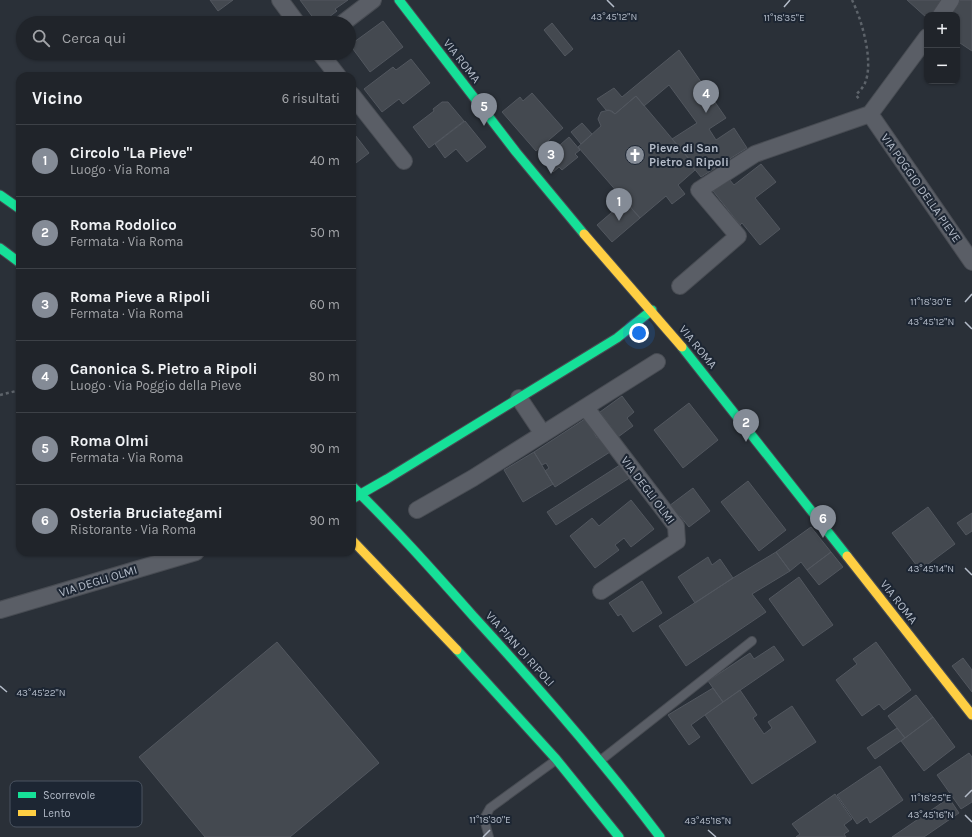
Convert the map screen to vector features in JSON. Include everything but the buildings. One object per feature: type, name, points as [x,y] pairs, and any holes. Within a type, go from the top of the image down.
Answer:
[{"type":"street","points":[[280,0],[292,16]]},
{"type":"street","points":[[352,16],[373,0]]},
{"type":"street","name":"VIA ROMA","points":[[399,0],[492,121],[542,183],[590,241],[652,310],[690,356],[972,715]]},
{"type":"street","points":[[944,12],[951,0]]},
{"type":"street","points":[[680,286],[738,236],[699,190],[755,154],[870,114],[924,41]]},
{"type":"street","points":[[325,60],[335,72]]},
{"type":"street","points":[[356,100],[404,161]]},
{"type":"street","name":"VIA POGGIO DELLA PIEVE","points":[[870,114],[972,262]]},
{"type":"street","points":[[0,195],[16,206]]},
{"type":"street","points":[[0,248],[16,260]]},
{"type":"street","points":[[356,497],[617,338],[652,310]]},
{"type":"street","points":[[416,510],[473,478],[657,362]]},
{"type":"street","points":[[520,398],[543,434]]},
{"type":"street","name":"VIA DEGLI OLMI","points":[[586,408],[676,526],[676,541],[601,591]]},
{"type":"street","name":"VIA PIAN DI RIPOLI","points":[[356,490],[387,520],[541,690],[660,837]]},
{"type":"street","points":[[356,544],[452,643],[556,759],[619,837]]},
{"type":"street","name":"VIA DEGLI OLMI","points":[[0,610],[182,556]]},
{"type":"lane","points":[[600,761],[752,641]]},
{"type":"lane","points":[[489,837],[484,819],[490,808],[556,759]]},
{"type":"path","points":[[852,0],[861,22],[869,63],[866,82],[863,88],[856,95],[870,114]]},
{"type":"path","points":[[0,395],[16,391]]},
{"type":"traffic: fast","points":[[399,0],[516,152],[584,234]]},
{"type":"traffic: fast","points":[[0,195],[16,206]]},
{"type":"traffic: fast","points":[[0,248],[16,260]]},
{"type":"traffic: fast","points":[[356,497],[617,338],[652,310]]},
{"type":"traffic: fast","points":[[682,347],[847,556]]},
{"type":"traffic: fast","points":[[356,490],[414,550],[546,698],[616,780],[660,837]]},
{"type":"traffic: fast","points":[[457,650],[556,759],[619,837]]},
{"type":"traffic: slow","points":[[584,234],[682,347]]},
{"type":"traffic: slow","points":[[356,544],[457,650]]},
{"type":"traffic: slow","points":[[847,556],[972,715]]},
{"type":"place","name":"Canonica S. Pietro a Ripoli","points":[[706,113]]},
{"type":"place","name":"Roma Olmi","points":[[484,126]]},
{"type":"place","name":"Pieve di San Pietro a Ripoli","points":[[635,155]]},
{"type":"place","name":"Roma Pieve a Ripoli","points":[[551,174]]},
{"type":"place","name":"Circolo \"La Pieve\"","points":[[619,221]]},
{"type":"place","name":"Roma Rodolico","points":[[746,442]]},
{"type":"place","name":"Osteria Bruciategami","points":[[823,538]]}]
